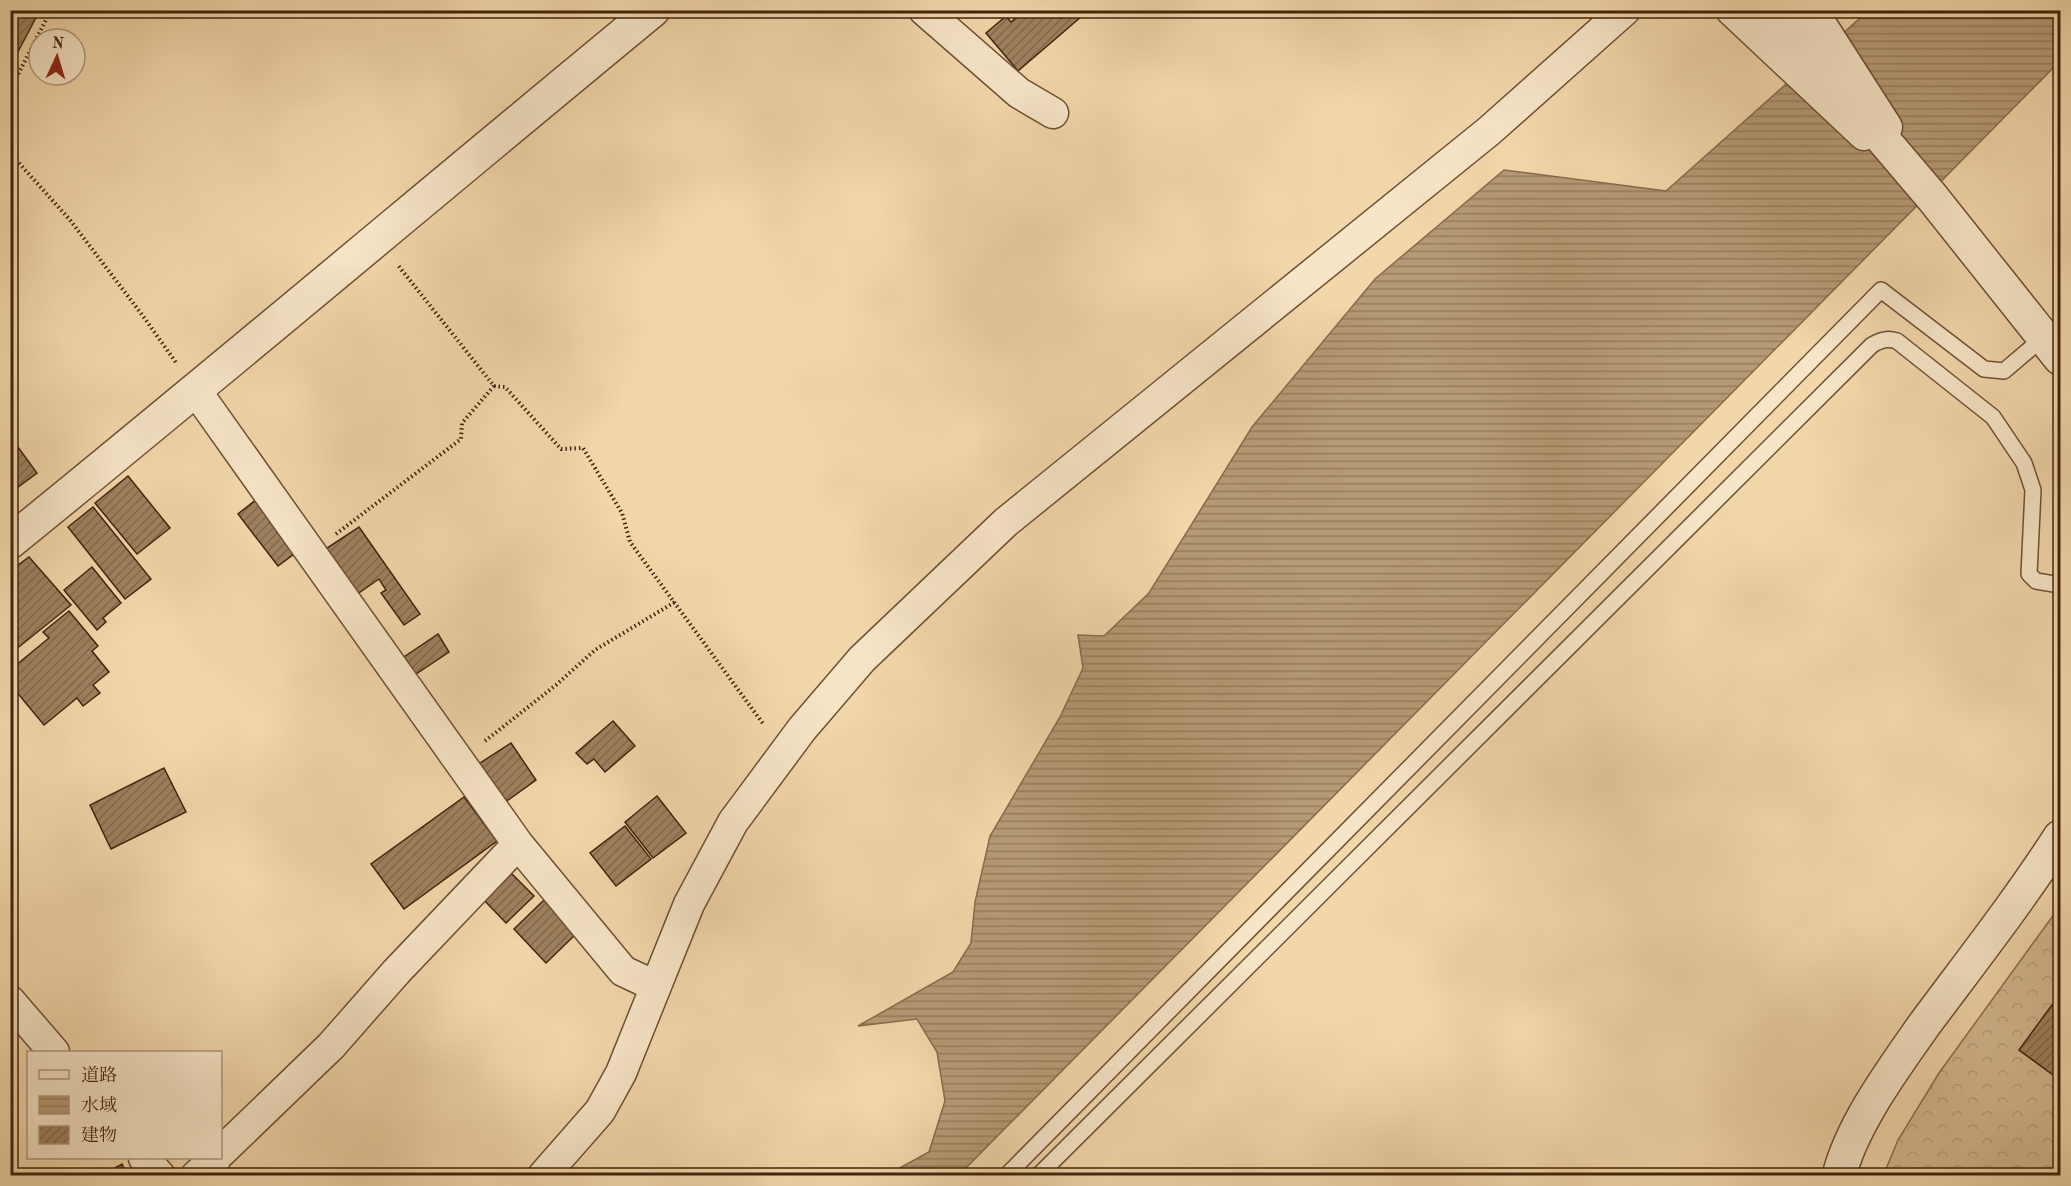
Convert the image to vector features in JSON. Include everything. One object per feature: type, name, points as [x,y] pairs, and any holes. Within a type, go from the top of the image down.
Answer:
[{"type":"street","points":[[10,542],[196,391],[376,238],[653,10]]},
{"type":"street","points":[[924,10],[1019,93],[1053,113]]},
{"type":"street","points":[[543,1176],[600,1112],[621,1073],[689,904],[733,822],[784,753],[861,659],[1006,522],[1489,131],[1625,10]]},
{"type":"street","points":[[1731,10],[1932,197]]},
{"type":"street","points":[[1773,10],[1932,197],[2052,348]]},
{"type":"street","points":[[1812,10],[1932,197]]},
{"type":"street","points":[[196,391],[518,844],[623,971],[655,986]]},
{"type":"street","points":[[1839,1176],[1863,1120],[1899,1060],[2061,837]]},
{"type":"street","points":[[222,1151],[331,1046],[397,971],[518,844]]},
{"type":"street","points":[[10,1001],[52,1051]]},
{"type":"street","points":[[145,1159],[160,1176]]},
{"type":"street","points":[[196,1176],[215,1159]]},
{"type":"lane","points":[[1006,1176],[1881,290],[1984,369],[2004,371],[2052,348]]},
{"type":"lane","points":[[1038,1176],[1863,353],[1878,341],[1888,338],[1897,341],[1993,417],[2024,463],[2033,490],[2029,574],[2036,581],[2061,585]]},
{"type":"path","points":[[10,90],[51,10]]},
{"type":"path","points":[[10,153],[70,220],[143,316],[196,391]]},
{"type":"path","points":[[376,238],[494,387]]},
{"type":"path","points":[[310,553],[461,440],[462,423],[494,387],[505,387],[561,449],[584,448],[621,513],[630,542],[784,753]]},
{"type":"path","points":[[458,762],[556,685],[595,650],[675,602]]},
{"type":"green space","points":[[2060,906],[2060,1175],[1883,1176],[1898,1140],[1939,1073]]},
{"type":"water","points":[[1868,11],[2060,11],[2060,61],[959,1175],[887,1175],[929,1152],[945,1101],[937,1052],[917,1019],[858,1026],[953,972],[971,943],[975,902],[990,836],[1060,717],[1083,668],[1078,635],[1104,636],[1149,593],[1252,427],[1375,279],[1504,170],[1666,191]]},
{"type":"building","points":[[10,10],[40,10],[31,27],[27,27],[27,35],[10,67]]},
{"type":"building","points":[[1025,10],[1089,10],[1018,71],[986,33],[1006,16],[1011,22]]},
{"type":"building","points":[[12,439],[37,473],[10,493],[10,440]]},
{"type":"building","points":[[128,476],[170,528],[137,554],[95,503]]},
{"type":"building","points":[[257,499],[298,551],[278,566],[238,514]]},
{"type":"building","points":[[93,507],[151,579],[125,599],[68,527]]},
{"type":"building","points":[[359,527],[420,614],[404,625],[381,593],[386,590],[379,579],[353,597],[321,552]]},
{"type":"building","points":[[29,557],[71,605],[10,654],[10,571]]},
{"type":"building","points":[[92,567],[121,603],[103,618],[106,622],[97,630],[64,590]]},
{"type":"building","points":[[69,611],[98,646],[92,651],[109,672],[93,685],[100,693],[83,706],[77,698],[44,725],[10,684],[10,670],[49,638],[43,632]]},
{"type":"building","points":[[438,634],[449,652],[410,678],[398,661]]},
{"type":"building","points":[[613,721],[635,746],[605,772],[594,759],[587,764],[576,753]]},
{"type":"building","points":[[511,743],[536,780],[504,803],[477,765]]},
{"type":"building","points":[[164,768],[186,812],[111,849],[90,805]]},
{"type":"building","points":[[657,796],[686,833],[653,858],[625,822]]},
{"type":"building","points":[[464,797],[497,841],[404,909],[371,864]]},
{"type":"building","points":[[625,826],[651,859],[616,886],[590,853]]},
{"type":"building","points":[[508,870],[534,896],[506,923],[481,897]]},
{"type":"building","points":[[544,900],[576,934],[546,963],[514,929]]},
{"type":"building","points":[[2060,994],[2060,1080],[2019,1050]]},
{"type":"building","points":[[122,1164],[128,1176],[100,1176]]}]
